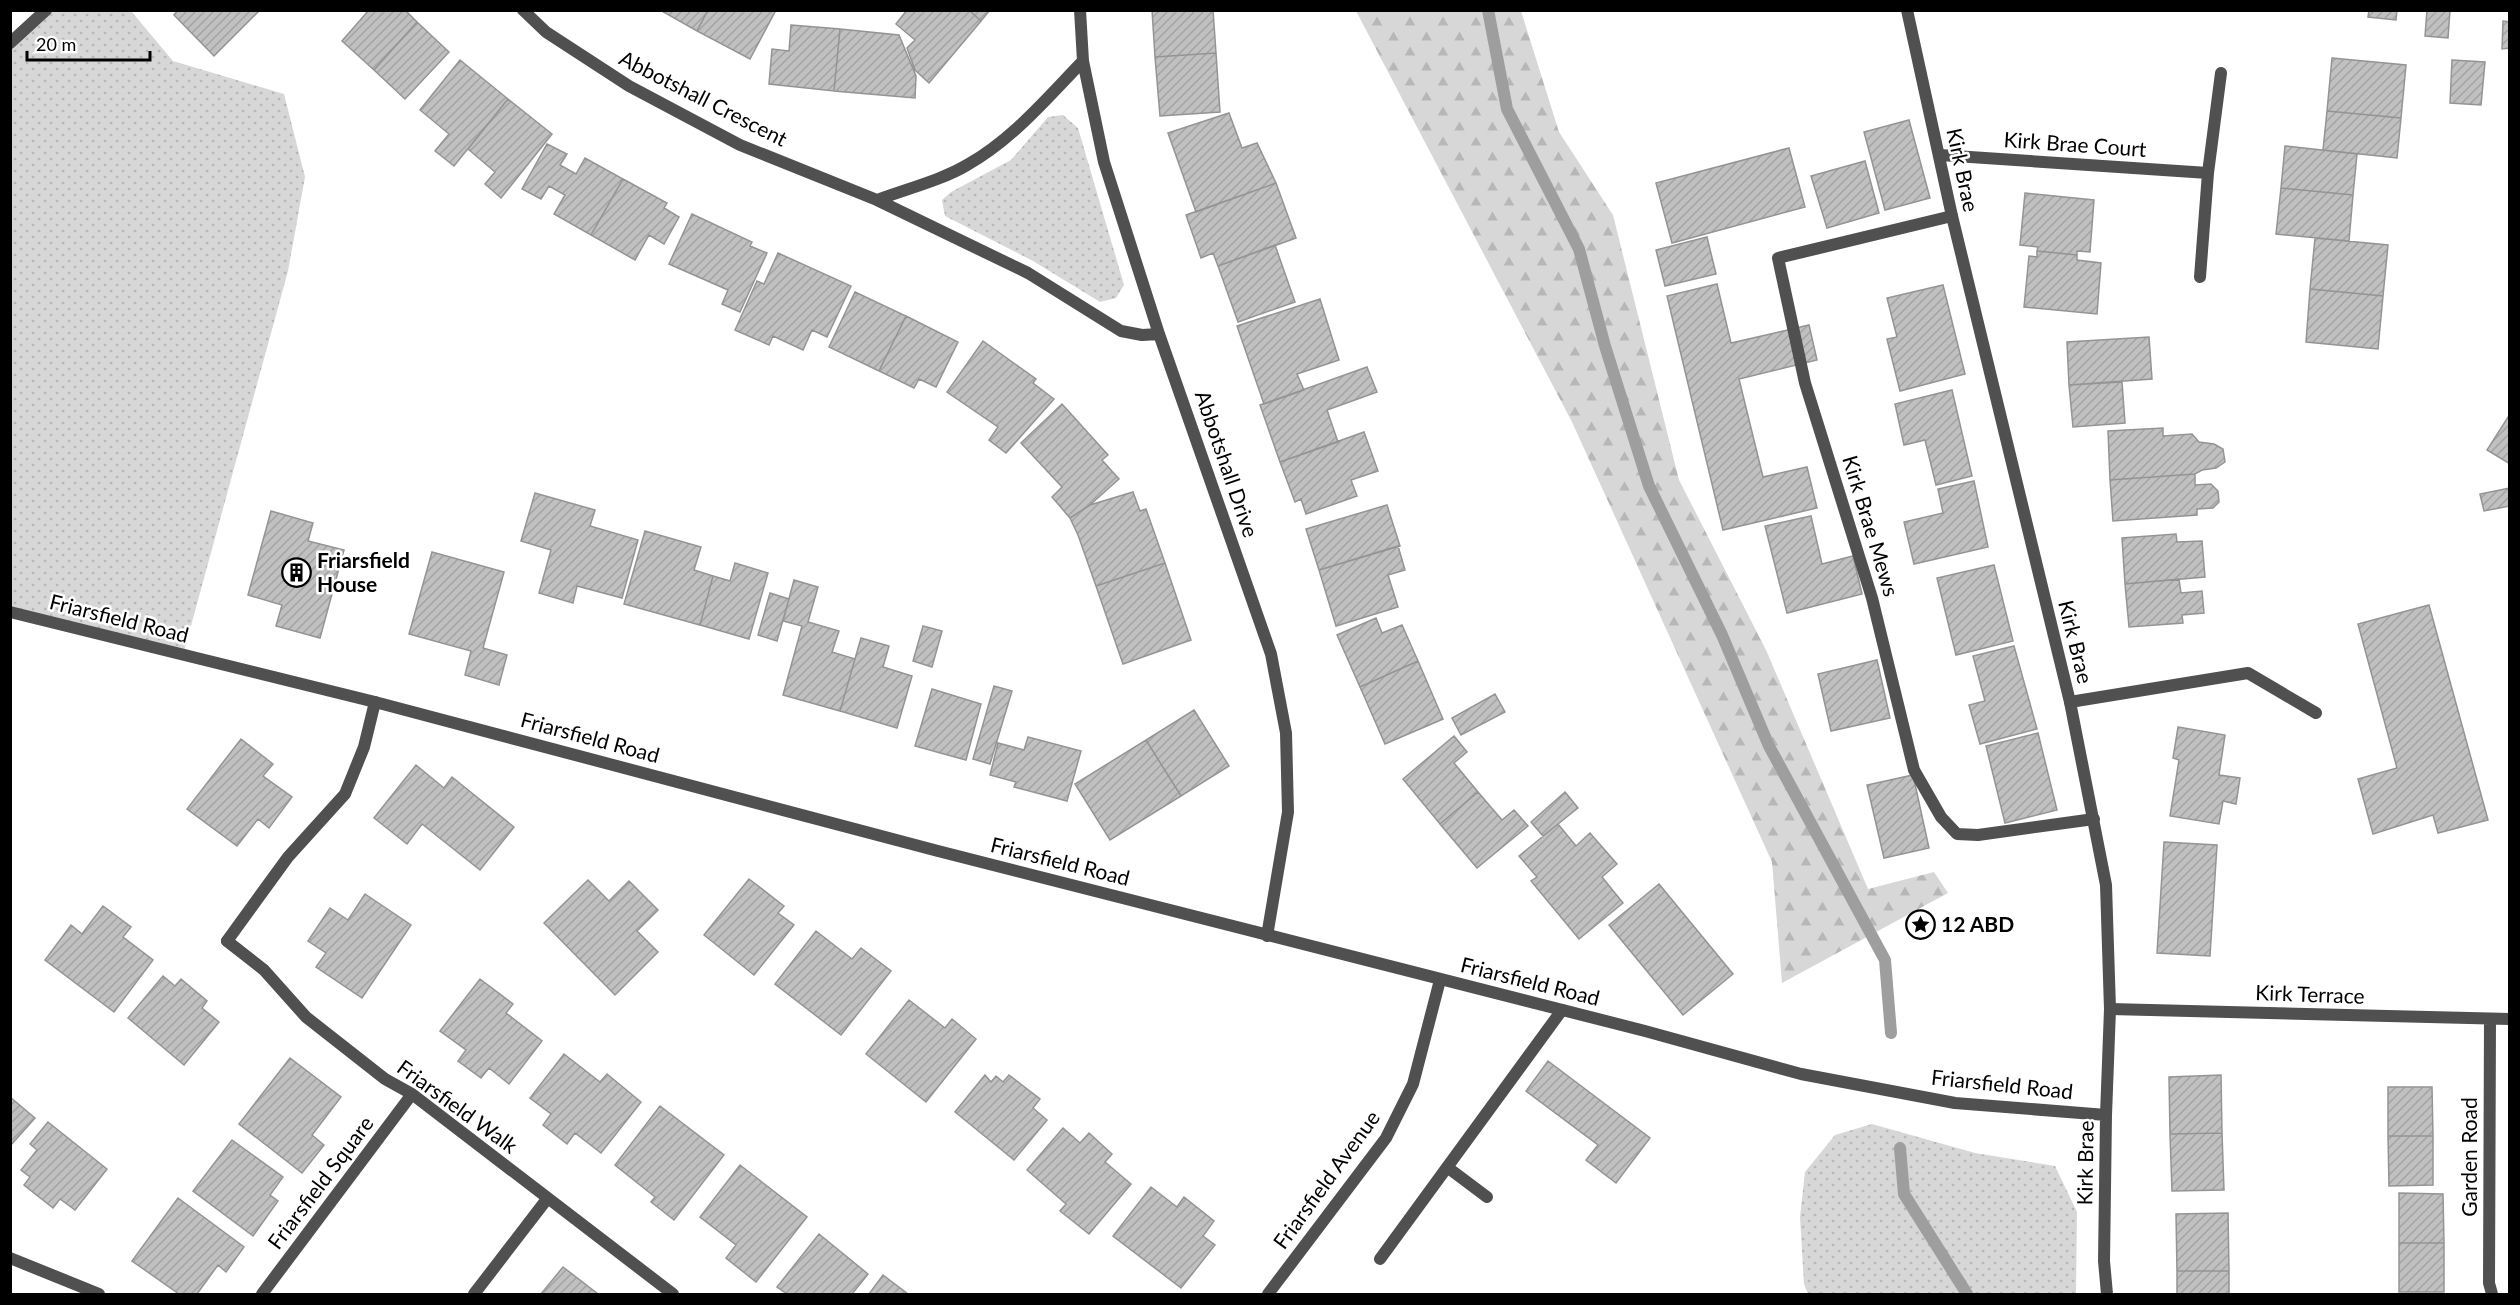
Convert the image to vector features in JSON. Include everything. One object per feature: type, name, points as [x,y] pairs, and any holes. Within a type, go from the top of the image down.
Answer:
[{"type":"street","points":[[10,43],[46,10]]},
{"type":"street","name":"Abbotshall Crescent","points":[[523,10],[546,32],[629,86],[740,145],[877,200],[1028,273],[1121,331],[1142,335],[1159,334]]},
{"type":"street","name":"Abbotshall Drive","points":[[1080,10],[1083,61],[1104,162],[1159,334],[1271,654],[1286,733],[1288,812],[1267,936]]},
{"type":"street","name":"Kirk Brae","points":[[1907,10],[1952,216],[2070,702],[2106,885],[2110,1009],[2104,1261],[2107,1294]]},
{"type":"street","points":[[877,200],[965,167],[989,152],[1013,133],[1083,61]]},
{"type":"street","points":[[2200,277],[2208,173],[2221,73]]},
{"type":"street","name":"Kirk Brae Court","points":[[1940,155],[2208,173]]},
{"type":"street","name":"Kirk Brae Mews","points":[[1952,216],[1778,258],[1805,383],[1872,598],[1914,770],[1941,817],[1957,834],[1978,835],[2094,819]]},
{"type":"street","name":"Friarsfield Road","points":[[10,612],[375,702],[1801,1074],[1955,1103],[2106,1115]]},
{"type":"street","points":[[2070,702],[2248,673],[2316,713]]},
{"type":"street","name":"Friarsfield Walk","points":[[375,702],[364,747],[345,794],[288,857],[226,941],[264,970],[306,1017],[385,1079],[412,1094],[673,1294]]},
{"type":"street","name":"Friarsfield Avenue","points":[[1268,1294],[1386,1138],[1413,1084],[1440,980]]},
{"type":"street","name":"Kirk Terrace","points":[[2110,1009],[2510,1020]]},
{"type":"street","points":[[1380,1259],[1562,1010]]},
{"type":"street","name":"Garden Road","points":[[2490,1019],[2489,1283],[2492,1294]]},
{"type":"street","name":"Friarsfield Square","points":[[262,1294],[412,1094]]},
{"type":"street","points":[[1447,1167],[1487,1197]]},
{"type":"street","points":[[474,1294],[547,1199]]},
{"type":"street","points":[[10,1258],[99,1294]]},
{"type":"green space","points":[[46,11],[131,11],[173,61],[284,94],[305,177],[288,271],[183,655],[11,609],[11,43]]},
{"type":"green space","points":[[1356,11],[1521,11],[1559,132],[1613,215],[1679,480],[1766,650],[1868,889],[1934,872],[1948,893],[1782,983],[1772,862],[1572,422]]},
{"type":"green space","points":[[1063,115],[1078,128],[1124,285],[1116,298],[1100,302],[1033,261],[945,216],[942,200],[951,192],[1011,160],[1048,117]]},
{"type":"green space","points":[[1872,1124],[1975,1153],[2055,1166],[2077,1212],[2076,1294],[1808,1294],[1804,1284],[1800,1217],[1805,1172],[1835,1135]]},
{"type":"building","points":[[178,10],[260,10],[214,56],[174,15]]},
{"type":"building","points":[[369,10],[405,10],[417,22],[374,70],[342,41]]},
{"type":"building","points":[[660,10],[708,10],[697,31]]},
{"type":"building","points":[[708,10],[776,10],[750,59],[697,31]]},
{"type":"building","points":[[907,10],[969,10],[981,21],[929,83],[915,70],[907,48],[915,40],[896,24]]},
{"type":"building","points":[[969,10],[990,10],[981,21]]},
{"type":"building","points":[[1152,10],[1213,10],[1216,53],[1155,57]]},
{"type":"building","points":[[2369,10],[2397,10],[2396,20],[2368,17]]},
{"type":"building","points":[[2427,10],[2450,10],[2448,38],[2425,36]]},
{"type":"building","points":[[2503,21],[2510,22],[2510,48],[2502,49]]},
{"type":"building","points":[[417,22],[449,52],[405,99],[374,70]]},
{"type":"building","points":[[791,25],[840,29],[834,91],[769,84],[772,49],[789,51]]},
{"type":"building","points":[[840,29],[899,35],[916,76],[915,98],[834,91]]},
{"type":"building","points":[[1216,53],[1220,112],[1160,116],[1155,57]]},
{"type":"building","points":[[2332,58],[2406,65],[2401,118],[2327,111]]},
{"type":"building","points":[[460,60],[508,99],[454,166],[435,151],[449,134],[420,110]]},
{"type":"building","points":[[2452,60],[2485,62],[2481,105],[2450,103]]},
{"type":"building","points":[[508,99],[552,134],[501,198],[485,184],[495,172],[468,149]]},
{"type":"building","points":[[2327,111],[2401,118],[2397,158],[2323,150]]},
{"type":"building","points":[[1229,113],[1242,148],[1257,143],[1276,183],[1196,212],[1168,133]]},
{"type":"building","points":[[1909,120],[1930,198],[1885,210],[1864,132]]},
{"type":"building","points":[[547,144],[567,154],[560,165],[576,174],[585,158],[623,179],[591,235],[554,214],[565,195],[549,186],[541,199],[522,189]]},
{"type":"building","points":[[2285,146],[2357,154],[2353,195],[2281,188]]},
{"type":"building","points":[[1789,148],[1805,207],[1672,243],[1656,183]]},
{"type":"building","points":[[1865,161],[1879,213],[1827,228],[1811,176]]},
{"type":"building","points":[[623,179],[667,203],[664,208],[679,217],[664,244],[649,235],[635,260],[591,235]]},
{"type":"building","points":[[1276,183],[1296,238],[1218,266],[1213,253],[1201,258],[1186,215]]},
{"type":"building","points":[[2281,188],[2353,195],[2349,241],[2276,234]]},
{"type":"building","points":[[2025,193],[2094,200],[2090,252],[2077,251],[2077,255],[2037,251],[2038,247],[2020,245]]},
{"type":"building","points":[[692,214],[752,242],[750,246],[767,253],[740,312],[722,304],[728,290],[669,264]]},
{"type":"building","points":[[1707,237],[1716,274],[1665,286],[1656,250]]},
{"type":"building","points":[[2315,238],[2388,245],[2383,296],[2310,289]]},
{"type":"building","points":[[1275,245],[1295,302],[1238,322],[1218,266]]},
{"type":"building","points":[[2037,251],[2077,255],[2077,260],[2101,263],[2097,314],[2024,307],[2029,256],[2037,257]]},
{"type":"building","points":[[778,253],[851,286],[827,337],[812,330],[803,350],[773,336],[769,345],[735,330],[757,281],[764,284]]},
{"type":"building","points":[[1717,284],[1731,343],[1809,325],[1817,360],[1739,379],[1763,477],[1807,467],[1817,508],[1723,530],[1667,296]]},
{"type":"building","points":[[1943,285],[1965,374],[1900,391],[1887,339],[1897,337],[1887,298]]},
{"type":"building","points":[[2310,289],[2383,296],[2378,349],[2306,342]]},
{"type":"building","points":[[855,292],[906,316],[879,371],[829,347]]},
{"type":"building","points":[[1320,299],[1339,360],[1297,374],[1304,390],[1264,404],[1237,326]]},
{"type":"building","points":[[906,316],[958,342],[936,387],[919,379],[914,388],[879,371]]},
{"type":"building","points":[[2149,337],[2152,379],[2069,385],[2067,342]]},
{"type":"building","points":[[983,341],[1036,379],[1033,383],[1054,399],[1006,453],[989,440],[998,427],[947,392]]},
{"type":"building","points":[[1367,367],[1377,392],[1327,410],[1338,442],[1280,462],[1260,405]]},
{"type":"building","points":[[2122,382],[2125,423],[2073,427],[2069,385]]},
{"type":"building","points":[[1952,390],[1972,476],[1936,485],[1925,440],[1904,445],[1895,404]]},
{"type":"building","points":[[1062,404],[1108,455],[1102,460],[1119,479],[1090,505],[1070,518],[1052,497],[1062,487],[1021,443]]},
{"type":"building","points":[[2510,414],[2510,464],[2487,450]]},
{"type":"building","points":[[2163,428],[2163,436],[2192,434],[2199,442],[2214,444],[2223,449],[2225,462],[2216,468],[2202,470],[2195,474],[2110,480],[2108,431]]},
{"type":"building","points":[[1364,432],[1378,471],[1351,480],[1357,496],[1306,514],[1301,499],[1295,502],[1280,462]]},
{"type":"building","points":[[2195,474],[2195,485],[2211,484],[2218,491],[2219,502],[2213,508],[2197,509],[2197,515],[2113,521],[2110,480]]},
{"type":"building","points":[[1974,481],[1988,547],[1914,564],[1904,522],[1943,513],[1938,489]]},
{"type":"building","points":[[2510,488],[2510,506],[2484,511],[2480,494]]},
{"type":"building","points":[[1133,492],[1140,511],[1146,509],[1165,563],[1096,586],[1070,518],[1090,505]]},
{"type":"building","points":[[535,493],[595,510],[590,526],[638,540],[622,598],[577,586],[573,603],[539,593],[551,550],[521,541]]},
{"type":"building","points":[[1387,505],[1400,546],[1319,570],[1306,529]]},
{"type":"building","name":"Friarsfield House","points":[[271,511],[313,523],[308,541],[344,550],[320,638],[276,626],[282,605],[248,595]]},
{"type":"building","points":[[1811,516],[1822,564],[1853,556],[1862,594],[1787,613],[1765,526]]},
{"type":"building","points":[[645,531],[701,547],[694,570],[713,576],[700,625],[624,604]]},
{"type":"building","points":[[2176,534],[2177,542],[2202,541],[2205,577],[2125,584],[2122,538]]},
{"type":"building","points":[[1398,546],[1405,570],[1388,575],[1398,607],[1336,626],[1319,570]]},
{"type":"building","points":[[432,552],[504,572],[483,648],[507,655],[499,685],[465,675],[471,651],[409,634]]},
{"type":"building","points":[[735,563],[768,573],[749,639],[700,625],[713,576],[730,581]]},
{"type":"building","points":[[1165,563],[1191,640],[1123,664],[1096,586]]},
{"type":"building","points":[[1994,565],[2013,641],[1956,655],[1937,578]]},
{"type":"building","points":[[2179,579],[2181,593],[2202,591],[2204,613],[2182,615],[2183,623],[2129,627],[2125,584]]},
{"type":"building","points":[[794,580],[818,587],[808,622],[839,631],[832,652],[855,659],[840,711],[783,695],[802,626],[783,621]]},
{"type":"building","points":[[770,593],[789,599],[777,641],[758,635]]},
{"type":"building","points":[[2429,605],[2488,820],[2438,833],[2433,815],[2373,834],[2358,779],[2397,768],[2358,624]]},
{"type":"building","points":[[1376,618],[1382,633],[1402,625],[1418,661],[1360,687],[1337,635]]},
{"type":"building","points":[[923,626],[942,631],[932,667],[913,661]]},
{"type":"building","points":[[861,638],[889,646],[883,667],[912,676],[897,728],[840,711]]},
{"type":"building","points":[[2014,646],[2037,729],[1980,744],[1969,705],[1985,701],[1973,656]]},
{"type":"building","points":[[1877,660],[1890,718],[1831,731],[1818,674]]},
{"type":"building","points":[[1418,661],[1443,719],[1385,744],[1360,687]]},
{"type":"building","points":[[994,686],[1012,691],[990,764],[973,759]]},
{"type":"building","points":[[932,689],[981,704],[966,760],[915,746]]},
{"type":"building","points":[[1495,694],[1505,712],[1461,735],[1452,718]]},
{"type":"building","points":[[1194,710],[1229,766],[1181,796],[1146,740]]},
{"type":"building","points":[[2178,727],[2225,735],[2219,775],[2240,778],[2236,804],[2223,801],[2219,824],[2170,816],[2179,760],[2173,758]]},
{"type":"building","points":[[2038,733],[2057,810],[2005,823],[1986,746]]},
{"type":"building","points":[[1454,736],[1467,752],[1454,763],[1478,792],[1440,824],[1403,779]]},
{"type":"building","points":[[1028,737],[1081,751],[1067,801],[1014,787],[1016,782],[990,775],[998,743],[1024,750]]},
{"type":"building","points":[[241,739],[273,764],[263,776],[292,797],[269,828],[258,819],[237,846],[187,809]]},
{"type":"building","points":[[1146,740],[1181,796],[1110,840],[1075,784]]},
{"type":"building","points":[[416,765],[444,788],[452,777],[514,827],[480,870],[422,824],[407,844],[374,818]]},
{"type":"building","points":[[1913,775],[1929,848],[1884,858],[1867,785]]},
{"type":"building","points":[[1478,792],[1502,820],[1514,810],[1528,826],[1477,868],[1440,824]]},
{"type":"building","points":[[1565,792],[1578,808],[1543,836],[1531,822]]},
{"type":"building","points":[[1558,824],[1576,846],[1590,833],[1617,864],[1602,877],[1623,903],[1579,939],[1531,881],[1537,877],[1519,856]]},
{"type":"building","points":[[2164,842],[2217,845],[2210,956],[2157,953]]},
{"type":"building","points":[[749,879],[784,906],[778,913],[794,925],[754,975],[704,935]]},
{"type":"building","points":[[588,880],[609,901],[629,881],[658,910],[637,931],[658,952],[615,995],[544,923]]},
{"type":"building","points":[[1659,884],[1733,974],[1683,1015],[1609,925]]},
{"type":"building","points":[[365,894],[411,925],[362,998],[316,967],[326,953],[308,941],[330,908],[348,920]]},
{"type":"building","points":[[103,906],[131,927],[123,937],[153,960],[114,1012],[45,960],[71,925],[82,934]]},
{"type":"building","points":[[816,931],[852,959],[861,948],[891,971],[841,1035],[775,984]]},
{"type":"building","points":[[163,976],[175,986],[181,979],[207,1001],[202,1008],[219,1022],[184,1065],[128,1018]]},
{"type":"building","points":[[480,979],[513,1004],[506,1013],[542,1041],[509,1084],[489,1068],[481,1078],[458,1061],[466,1050],[440,1031]]},
{"type":"building","points":[[909,1000],[945,1028],[952,1019],[976,1039],[926,1102],[866,1054]]},
{"type":"building","points":[[564,1054],[600,1082],[607,1074],[641,1102],[601,1153],[575,1133],[567,1144],[543,1125],[551,1114],[530,1098]]},
{"type":"building","points":[[290,1058],[341,1097],[312,1135],[324,1145],[302,1173],[239,1124]]},
{"type":"building","points":[[1548,1061],[1650,1138],[1616,1183],[1586,1160],[1598,1145],[1526,1091]]},
{"type":"building","points":[[985,1075],[991,1082],[996,1076],[1003,1082],[1009,1075],[1040,1099],[1033,1108],[1047,1120],[1014,1160],[955,1112]]},
{"type":"building","points":[[2221,1075],[2222,1133],[2170,1134],[2169,1077]]},
{"type":"building","points":[[2388,1087],[2432,1087],[2433,1136],[2388,1136]]},
{"type":"building","points":[[10,1097],[35,1118],[10,1146]]},
{"type":"building","points":[[660,1106],[724,1155],[674,1220],[651,1202],[655,1197],[615,1165]]},
{"type":"building","points":[[48,1122],[107,1169],[75,1210],[60,1199],[53,1208],[24,1185],[30,1177],[21,1170],[37,1150],[30,1144]]},
{"type":"building","points":[[1063,1128],[1080,1143],[1089,1133],[1112,1154],[1105,1162],[1131,1184],[1089,1234],[1060,1211],[1066,1204],[1027,1170]]},
{"type":"building","points":[[2222,1133],[2224,1190],[2172,1191],[2170,1134]]},
{"type":"building","points":[[2388,1136],[2433,1136],[2433,1185],[2389,1186]]},
{"type":"building","points":[[232,1140],[283,1177],[270,1195],[278,1201],[253,1236],[193,1191]]},
{"type":"building","points":[[740,1165],[807,1217],[756,1282],[726,1258],[736,1245],[700,1217]]},
{"type":"building","points":[[1151,1187],[1177,1207],[1184,1197],[1214,1221],[1203,1236],[1215,1245],[1181,1288],[1113,1236]]},
{"type":"building","points":[[2399,1193],[2443,1194],[2444,1243],[2399,1243]]},
{"type":"building","points":[[178,1198],[244,1247],[226,1272],[218,1265],[197,1294],[179,1294],[132,1261]]},
{"type":"building","points":[[2228,1213],[2229,1271],[2177,1271],[2176,1214]]},
{"type":"building","points":[[819,1234],[868,1274],[852,1294],[787,1294],[777,1287]]},
{"type":"building","points":[[2399,1243],[2444,1243],[2444,1292],[2399,1292]]},
{"type":"building","points":[[563,1267],[598,1294],[541,1294]]},
{"type":"building","points":[[2177,1271],[2229,1271],[2229,1294],[2177,1294]]},
{"type":"building","points":[[883,1275],[908,1294],[869,1294]]},
{"type":"waterway","points":[[1488,10],[1507,109],[1579,249],[1605,346],[1649,486],[1722,635],[1769,746],[1885,960],[1891,1033]]},
{"type":"waterway","points":[[1900,1148],[1904,1194],[1967,1294]]},
{"type":"place","name":"Friarsfield House","points":[[296,573]]},
{"type":"place","name":"12 ABD","points":[[1920,925]]}]
